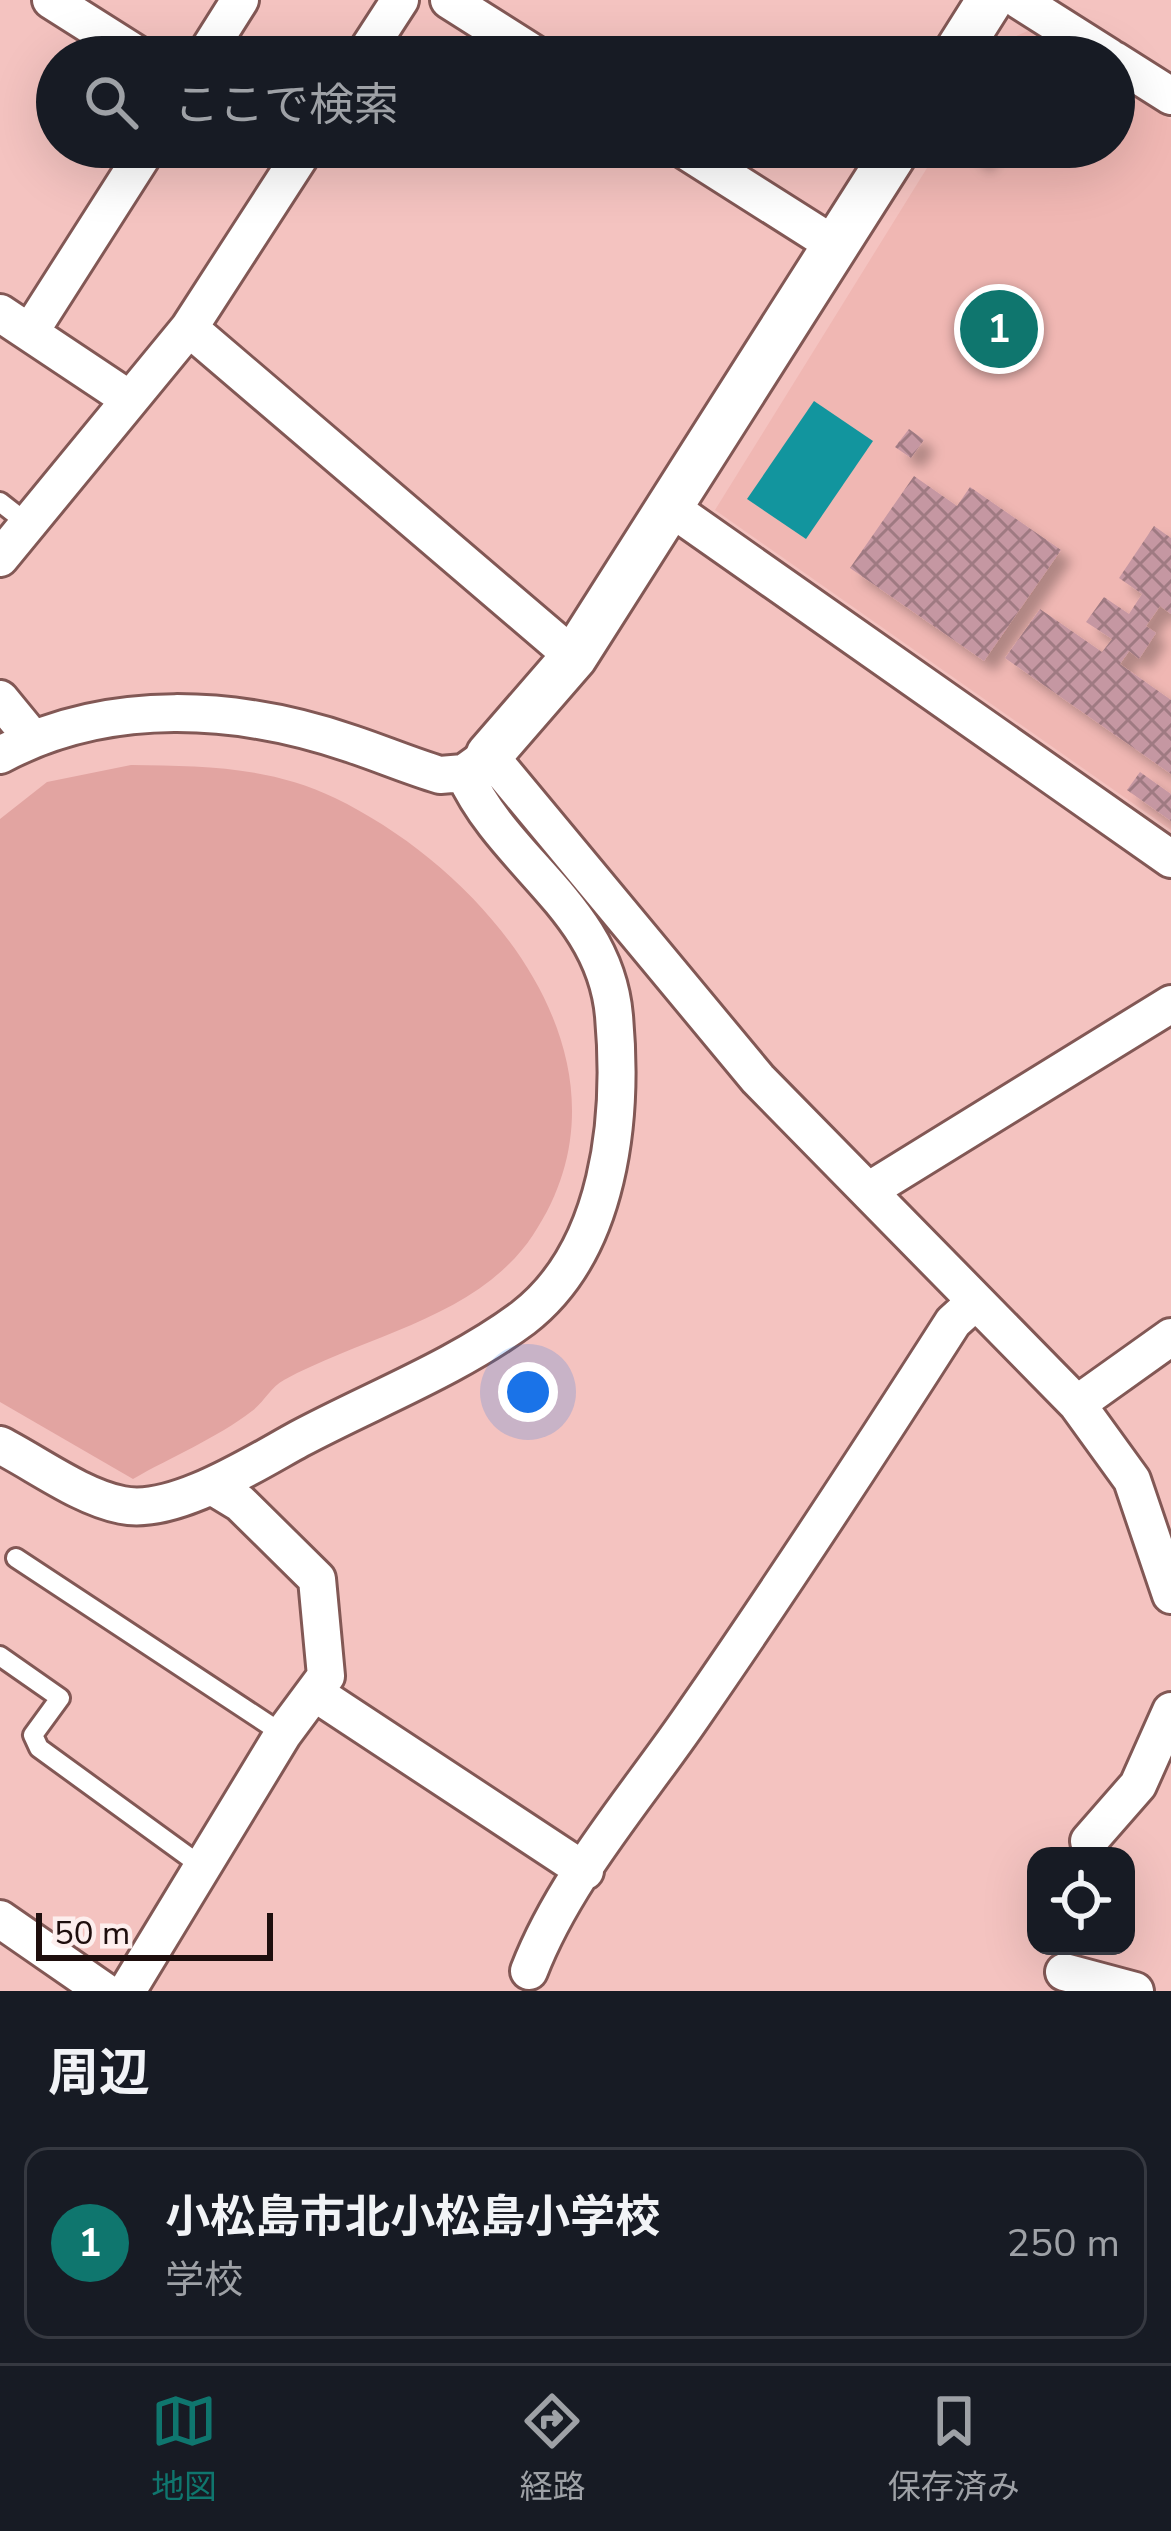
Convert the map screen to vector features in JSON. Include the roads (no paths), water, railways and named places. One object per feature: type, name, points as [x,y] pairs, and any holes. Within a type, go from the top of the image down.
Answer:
[{"type":"street","points":[[51,0],[108,36]]},
{"type":"street","points":[[217,36],[240,0]]},
{"type":"street","points":[[377,36],[400,0]]},
{"type":"street","points":[[449,0],[506,36]]},
{"type":"street","points":[[967,36],[990,0]]},
{"type":"street","points":[[1019,0],[1077,36]]},
{"type":"street","points":[[1135,73],[1171,96]]},
{"type":"street","points":[[129,399],[15,322],[132,168]]},
{"type":"street","points":[[0,558],[14,513],[129,399],[189,328],[286,168]]},
{"type":"street","points":[[713,168],[836,246]]},
{"type":"street","points":[[0,699],[16,747],[94,720],[178,711],[260,720],[351,743],[424,770],[477,764],[574,657],[885,168]]},
{"type":"street","points":[[189,328],[574,657]]},
{"type":"street","points":[[671,508],[1171,859]]},
{"type":"street","points":[[477,764],[758,1079],[1077,1404],[1132,1480],[1171,1595]]},
{"type":"street","points":[[0,1445],[124,1506],[212,1486],[472,1350],[525,1316],[576,1252],[599,1198],[614,1144],[614,1013],[596,942],[478,804],[477,764]]},
{"type":"street","points":[[868,1191],[1171,1004]]},
{"type":"street","points":[[519,1984],[585,1871],[807,1550],[953,1322],[974,1304]]},
{"type":"street","points":[[1077,1404],[1171,1337]]},
{"type":"street","points":[[127,1991],[283,1733],[326,1676],[328,1647],[317,1579],[240,1503],[212,1486]]},
{"type":"street","points":[[315,1694],[585,1871]]},
{"type":"street","points":[[1089,1841],[1138,1784],[1171,1712]]},
{"type":"street","points":[[0,1919],[104,1991]]},
{"type":"street","points":[[1064,1972],[1135,1991]]},
{"type":"lane","points":[[16,1558],[283,1733]]},
{"type":"lane","points":[[0,1656],[60,1698],[33,1736],[39,1748],[204,1868]]},
{"type":"water","points":[[814,401],[873,441],[806,539],[747,499]]},
{"type":"place","name":"小松島市北小松島小学校","points":[[999,329]]}]
